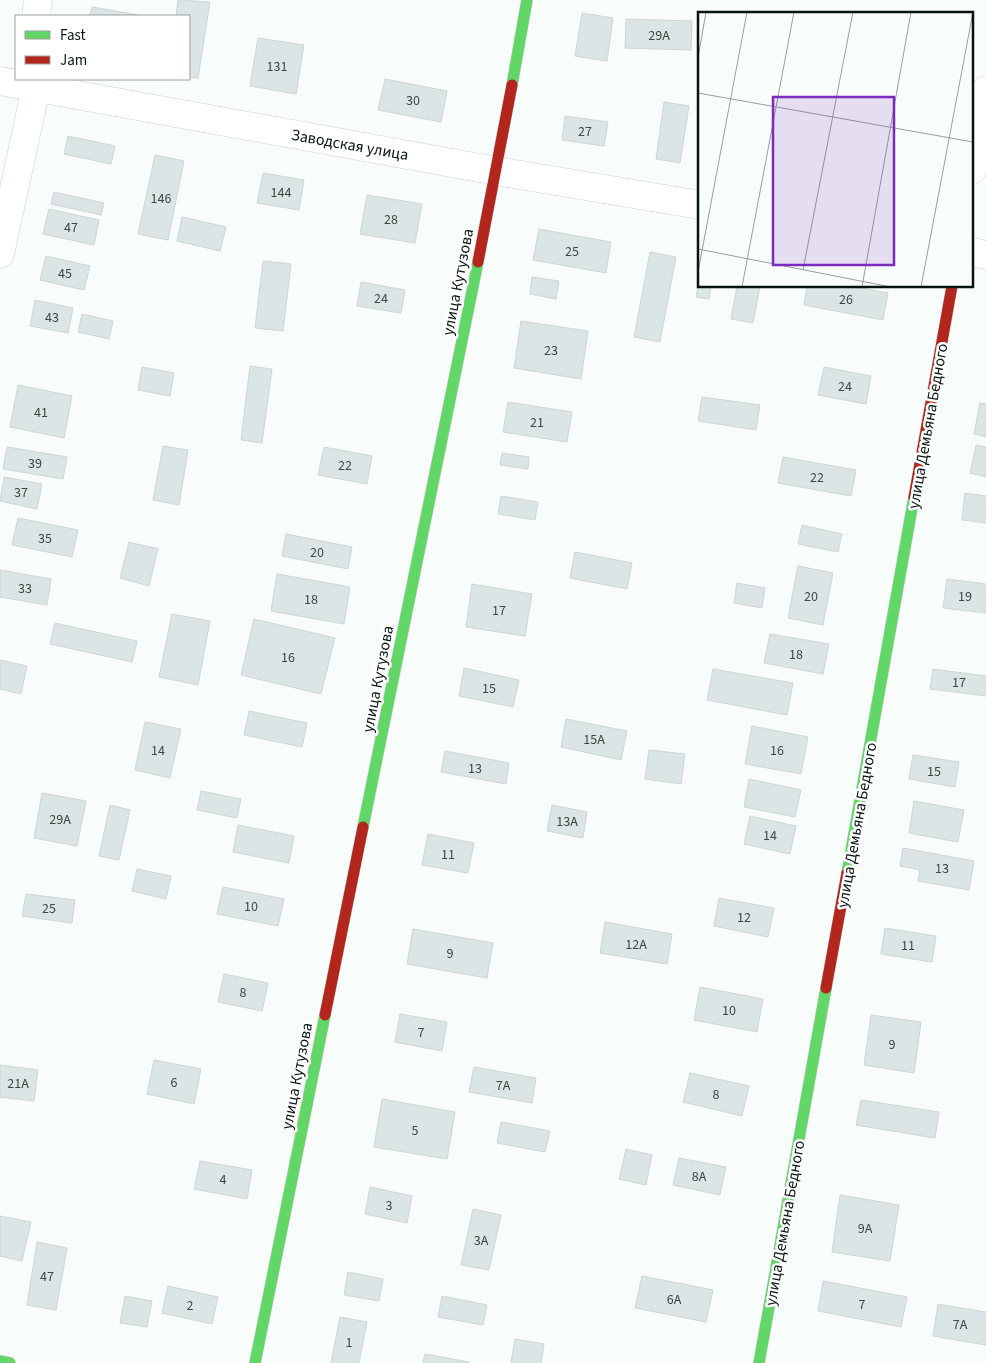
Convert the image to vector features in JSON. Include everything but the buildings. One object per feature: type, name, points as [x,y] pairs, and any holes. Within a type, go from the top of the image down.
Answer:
[{"type":"street","points":[[36,15],[38,0]]},
{"type":"street","name":"улица Кутузова","points":[[255,1363],[496,171],[527,0]]},
{"type":"street","name":"Заводская улица","points":[[0,81],[36,83],[496,171],[698,205]]},
{"type":"street","points":[[0,254],[36,83]]},
{"type":"street","points":[[974,159],[986,90]]},
{"type":"street","name":"улица Демьяна Бедного","points":[[759,1363],[952,288]]},
{"type":"street","points":[[0,1361],[10,1363]]},
{"type":"traffic: fast","points":[[512,85],[527,0]]},
{"type":"traffic: fast","points":[[363,827],[478,262]]},
{"type":"traffic: fast","points":[[847,873],[914,497]]},
{"type":"traffic: fast","points":[[759,1363],[826,988]]},
{"type":"traffic: fast","points":[[255,1363],[325,1015]]},
{"type":"traffic: fast","points":[[0,1361],[10,1363]]},
{"type":"traffic: jam","points":[[478,262],[512,85]]},
{"type":"traffic: jam","points":[[914,497],[952,288]]},
{"type":"traffic: jam","points":[[325,1015],[363,827]]},
{"type":"traffic: jam","points":[[826,988],[847,873]]}]
